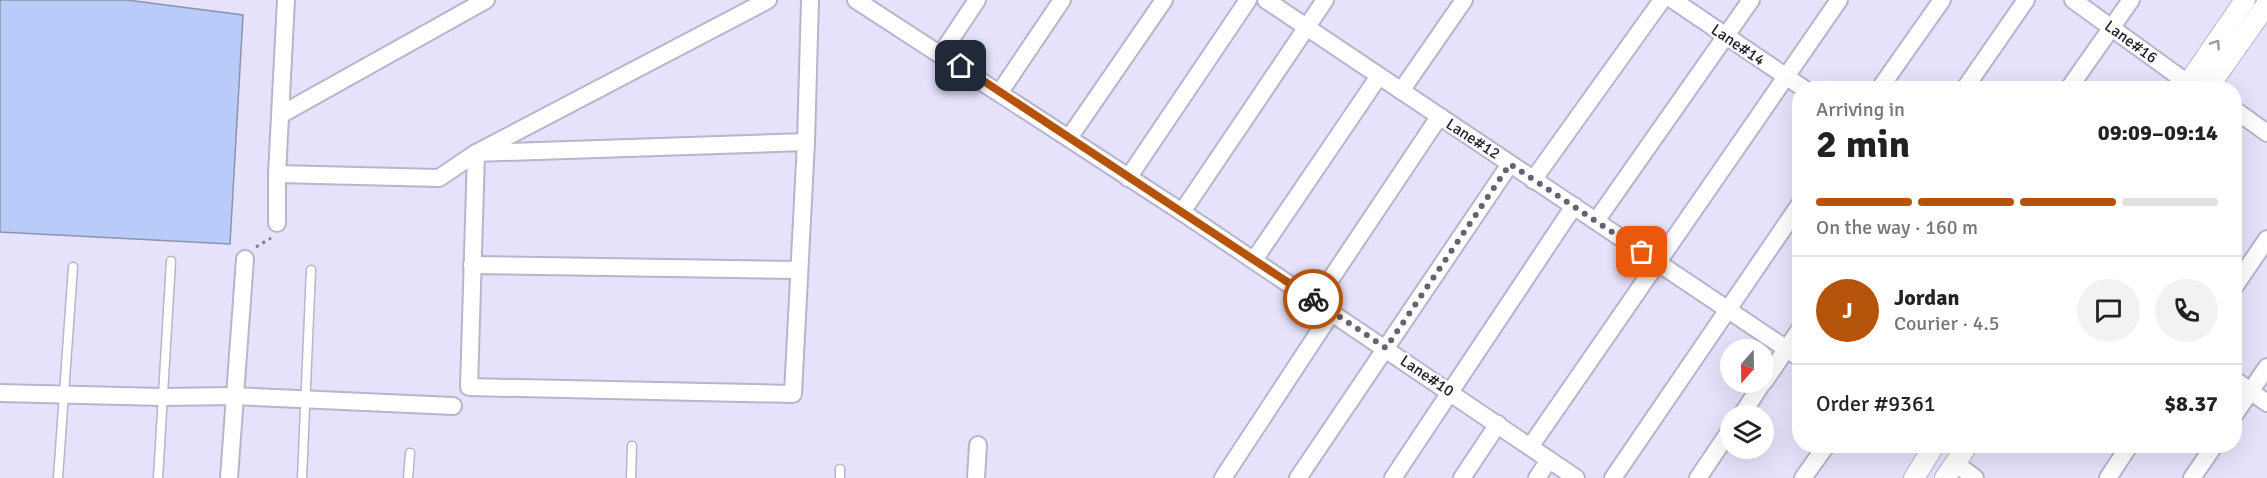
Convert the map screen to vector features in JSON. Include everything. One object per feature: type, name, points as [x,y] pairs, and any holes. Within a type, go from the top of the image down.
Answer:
[{"type":"street","points":[[277,223],[277,174],[282,114],[286,0]]},
{"type":"street","points":[[282,114],[486,0]]},
{"type":"street","points":[[277,174],[439,178],[476,153],[768,0]]},
{"type":"street","points":[[476,153],[469,387],[794,394],[810,0]]},
{"type":"street","name":"Lane#10","points":[[856,0],[875,5],[941,54],[1316,301],[1576,478]]},
{"type":"street","points":[[941,54],[977,0]]},
{"type":"street","points":[[1000,92],[1062,0]]},
{"type":"street","points":[[1069,138],[1164,0]]},
{"type":"street","points":[[1128,177],[1248,0]]},
{"type":"street","name":"Lane#12","points":[[1266,0],[1792,352]]},
{"type":"street","points":[[1182,212],[1325,0]]},
{"type":"street","points":[[1401,91],[1464,0]]},
{"type":"street","points":[[1533,180],[1662,0]]},
{"type":"street","name":"Lane#14","points":[[1673,0],[1792,81]]},
{"type":"street","points":[[1596,221],[1751,0]]},
{"type":"street","points":[[1530,447],[1839,0]]},
{"type":"street","points":[[1885,81],[1942,0]]},
{"type":"street","points":[[1970,81],[2026,0]]},
{"type":"street","name":"Lane#16","points":[[2073,0],[2186,81]]},
{"type":"street","points":[[2074,81],[2131,0]]},
{"type":"street","points":[[2198,81],[2245,0]]},
{"type":"street","points":[[2199,81],[2267,4]]},
{"type":"street","points":[[1254,260],[1379,76]]},
{"type":"street","points":[[2242,115],[2266,131]]},
{"type":"street","points":[[1316,301],[1439,117]]},
{"type":"street","points":[[476,153],[806,142]]},
{"type":"street","points":[[1298,478],[1510,164]]},
{"type":"street","points":[[1393,478],[1574,206]]},
{"type":"street","points":[[1613,478],[1792,216]]},
{"type":"street","points":[[2242,276],[2267,239]]},
{"type":"street","points":[[229,478],[245,259]]},
{"type":"street","points":[[472,265],[799,270]]},
{"type":"street","points":[[1223,478],[1332,312]]},
{"type":"street","points":[[1774,372],[1792,354]]},
{"type":"street","points":[[2242,403],[2267,367]]},
{"type":"street","points":[[2242,385],[2267,403]]},
{"type":"street","points":[[0,393],[63,396],[234,396],[453,406]]},
{"type":"street","points":[[1462,478],[1498,424]]},
{"type":"street","points":[[976,478],[978,445]]},
{"type":"street","points":[[1698,478],[1720,445]]},
{"type":"street","points":[[1803,478],[1821,453]]},
{"type":"street","points":[[1914,478],[1926,453]]},
{"type":"street","points":[[1962,453],[1950,471],[1976,478]]},
{"type":"street","points":[[2108,478],[2124,453]]},
{"type":"street","points":[[2192,478],[2209,453]]},
{"type":"street","points":[[1537,478],[1549,460]]},
{"type":"lane","points":[[158,478],[171,261]]},
{"type":"lane","points":[[58,478],[73,267]]},
{"type":"lane","points":[[302,478],[311,270]]},
{"type":"lane","points":[[632,446],[632,478]]},
{"type":"lane","points":[[408,478],[410,453]]},
{"type":"path","points":[[245,259],[252,250],[272,237],[277,223]]},
{"type":"building","points":[[0,0],[127,0],[243,15],[230,244],[0,232]]},
{"type":"way so far","points":[[1313,299],[1386,348],[1510,164],[1642,252]]},
{"type":"route","points":[[961,66],[1313,299]]}]
